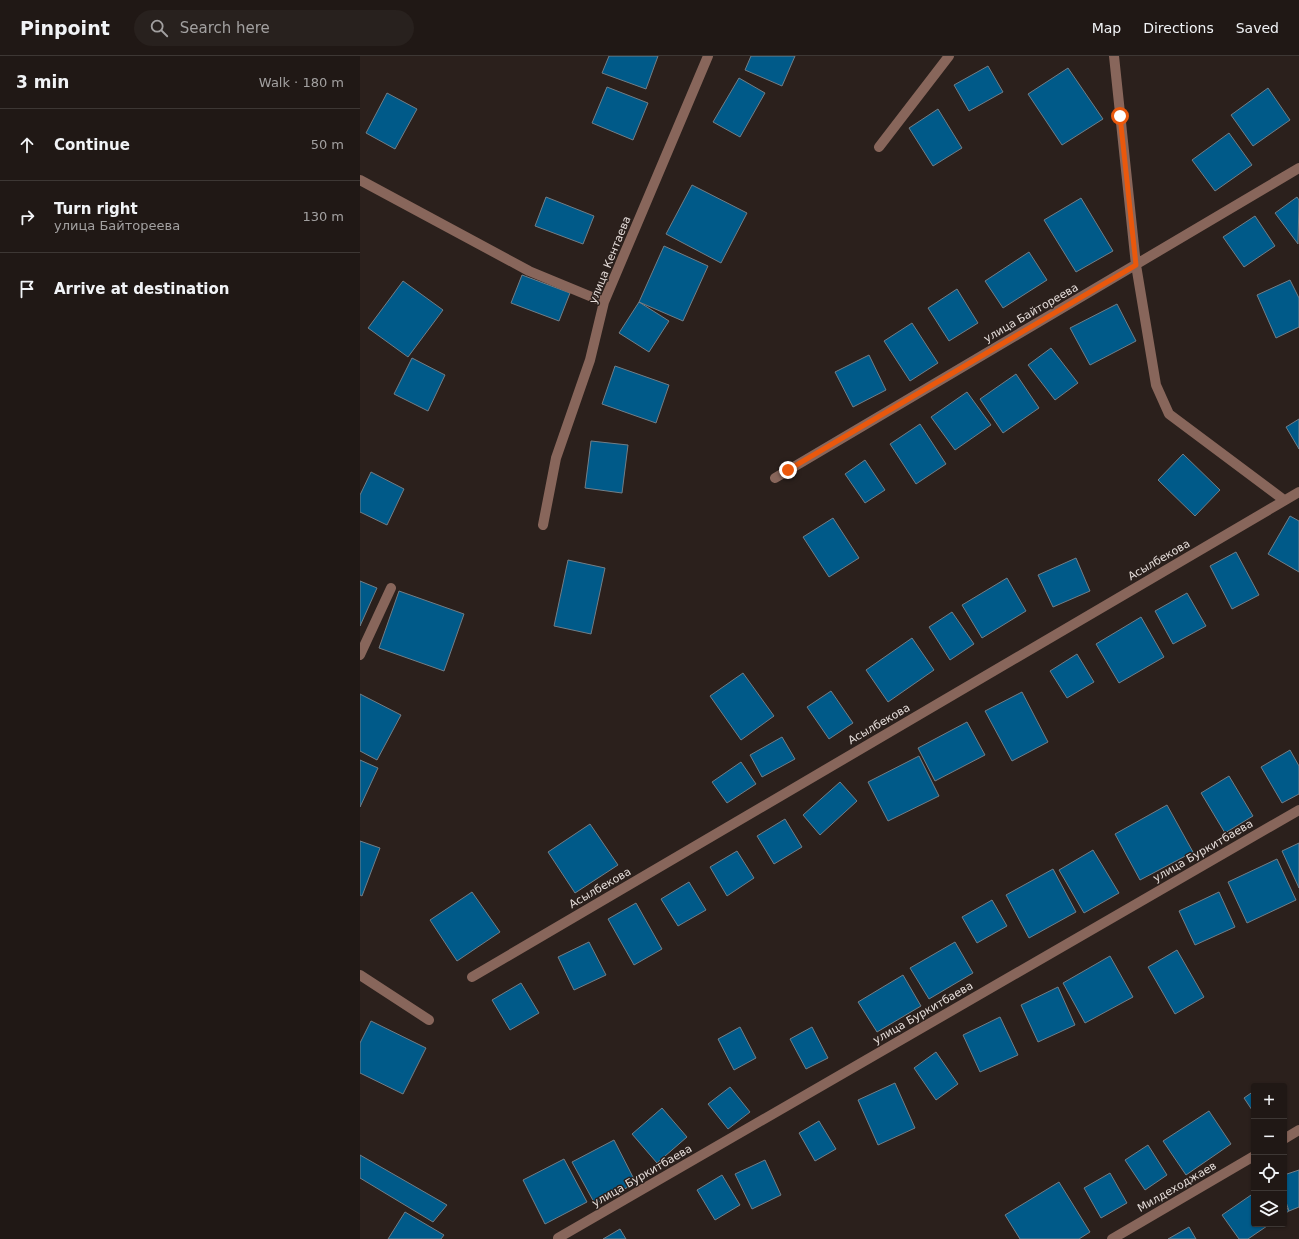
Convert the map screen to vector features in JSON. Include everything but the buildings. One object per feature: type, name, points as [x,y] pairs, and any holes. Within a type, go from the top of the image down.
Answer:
[{"type":"street","name":"улица Кентаева","points":[[544,525],[556,458],[590,360],[604,302],[708,56]]},
{"type":"street","points":[[879,147],[950,56]]},
{"type":"street","points":[[1114,56],[1136,265],[1156,385],[1169,414],[1284,500]]},
{"type":"street","name":"улица Байтореева","points":[[775,478],[1299,168]]},
{"type":"street","points":[[360,180],[529,271],[604,302]]},
{"type":"street","name":"Асылбекова","points":[[472,977],[1299,492]]},
{"type":"street","points":[[360,654],[391,588]]},
{"type":"street","name":"улица Буркитбаева","points":[[558,1238],[1299,810]]},
{"type":"street","points":[[360,975],[429,1020]]},
{"type":"street","points":[[1287,1136],[1299,1130]]},
{"type":"street","name":"Милдеходжаев","points":[[1112,1239],[1251,1158]]},
{"type":"route","points":[[788,470],[1136,265],[1120,116]]}]
